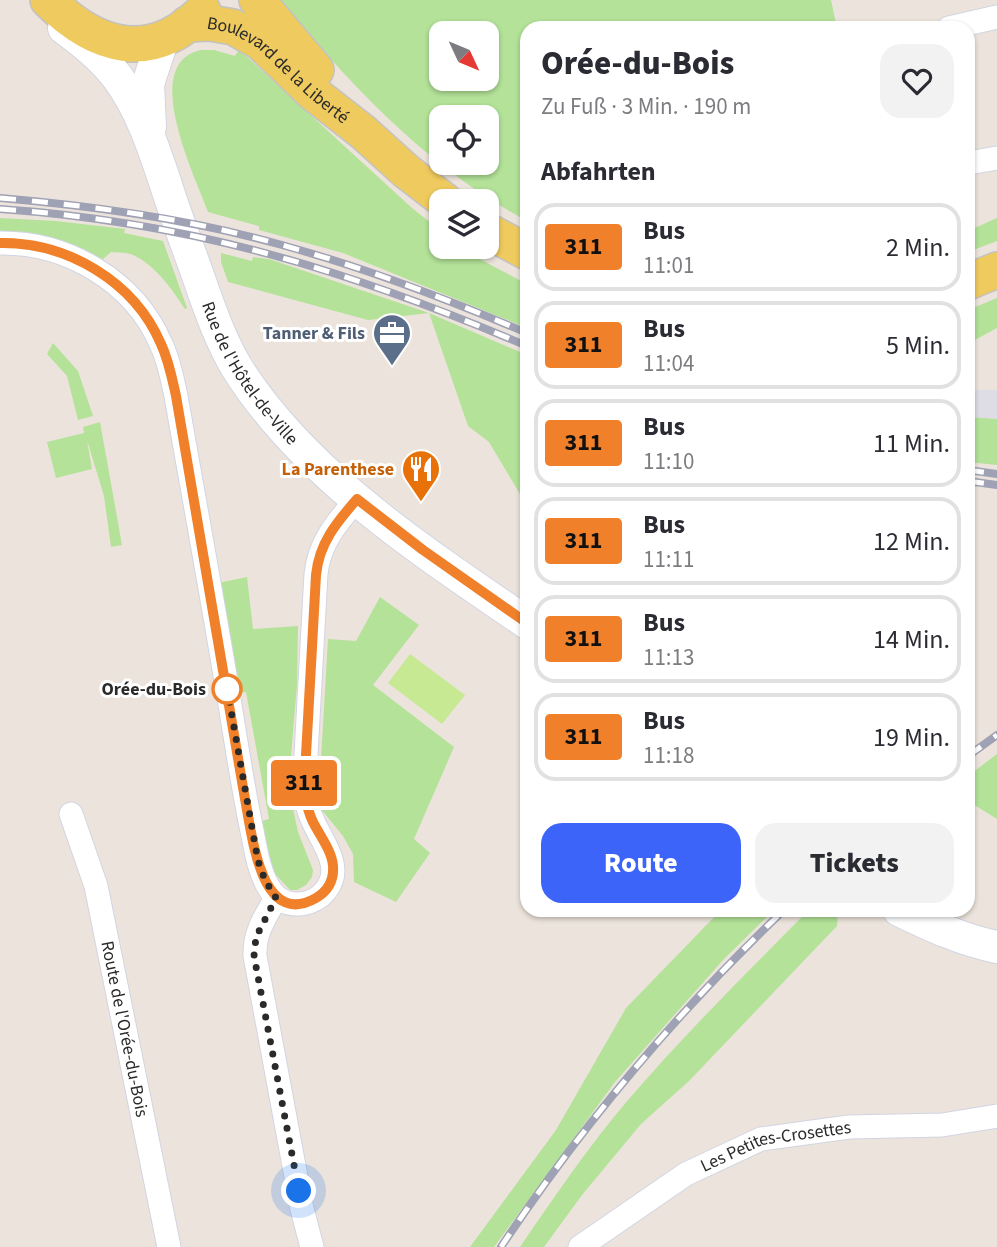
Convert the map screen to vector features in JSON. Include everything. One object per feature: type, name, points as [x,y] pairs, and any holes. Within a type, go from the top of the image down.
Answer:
[{"type":"main road","name":"Rue de l'Hôtel-de-Ville","points":[[41,0],[54,18],[92,50],[118,78],[152,142],[208,306],[236,366],[250,387],[316,464],[423,550],[520,618]]},
{"type":"main road","name":"Boulevard de la Liberté","points":[[48,0],[82,28],[114,43],[138,46],[175,31],[211,23],[233,27],[248,34],[260,42],[322,101],[429,189]]},
{"type":"main road","points":[[175,31],[211,0]]},
{"type":"main road","name":"Boulevard de la Liberté","points":[[257,0],[324,79],[363,132]]},
{"type":"main road","name":"Rue de l'Hôtel-de-Ville","points":[[152,142],[148,84],[175,31]]},
{"type":"main road","points":[[499,237],[520,248]]},
{"type":"main road","points":[[975,279],[997,271]]},
{"type":"main road","points":[[913,917],[976,943],[997,947]]},
{"type":"street","points":[[975,22],[997,17]]},
{"type":"street","points":[[975,162],[997,158]]},
{"type":"street","points":[[0,243],[21,243],[53,250],[99,270],[137,304],[161,342],[170,366],[176,396],[258,861],[276,898],[292,904],[305,903],[325,892],[332,879],[332,859],[309,812],[304,791],[316,575],[319,556],[326,540],[335,524],[357,499]]},
{"type":"street","name":"Route de l'Orée-du-Bois","points":[[71,814],[96,886],[169,1247]]},
{"type":"street","points":[[276,898],[256,937],[254,956],[302,1209],[312,1247]]},
{"type":"street","name":"Les Petites-Crosettes","points":[[580,1247],[686,1174],[761,1139],[849,1127],[942,1125],[997,1116]]},
{"type":"shaded area","points":[[975,390],[997,390],[997,419],[975,417]]},
{"type":"green space","points":[[280,0],[831,0],[836,21],[520,21],[520,217],[499,205],[499,189],[475,189],[456,175],[499,175],[499,105],[429,105],[429,154],[363,94]]},
{"type":"green space","points":[[201,50],[214,50],[235,56],[238,51],[244,54],[429,221],[429,259],[480,259],[520,280],[520,325],[343,253],[259,230],[259,226],[208,212],[176,122],[174,76],[183,59]]},
{"type":"green space","points":[[0,218],[125,229],[124,233],[163,241],[187,308],[185,309],[156,271],[133,255],[111,252],[102,260],[52,241],[0,233]]},
{"type":"green space","points":[[997,218],[997,241],[975,249],[975,228]]},
{"type":"green space","points":[[221,253],[252,261],[253,257],[269,259],[429,313],[368,320],[228,282],[221,262]]},
{"type":"green space","points":[[997,298],[997,328],[975,340],[975,307]]},
{"type":"green space","points":[[429,313],[520,352],[520,494],[489,442],[468,426]]},
{"type":"green space","points":[[53,343],[78,371],[93,416],[78,420],[67,376],[47,354]]},
{"type":"green space","points":[[975,417],[997,419],[997,465],[975,463]]},
{"type":"green space","points":[[100,422],[122,545],[111,547],[104,496],[87,440],[92,469],[56,478],[47,442],[84,433],[83,427]]},
{"type":"green space","points":[[247,577],[253,629],[298,626],[297,684],[291,756],[292,804],[298,832],[313,870],[306,885],[297,890],[290,890],[275,874],[259,822],[269,819],[246,692],[233,694],[218,583]]},
{"type":"green space","points":[[380,597],[419,625],[373,685],[454,747],[414,839],[430,853],[396,902],[354,882],[353,854],[343,836],[321,809],[320,777],[328,639],[356,641]]},
{"type":"green space","points":[[410,654],[465,695],[442,724],[388,683]]},
{"type":"green space","points":[[997,754],[997,819],[975,805],[975,771]]},
{"type":"green space","points":[[714,917],[767,917],[723,960],[615,1082],[494,1247],[470,1247],[556,1130],[626,1008]]},
{"type":"green space","points":[[802,917],[838,917],[837,926],[689,1081],[641,1124],[582,1195],[544,1247],[520,1247],[628,1100]]},
{"type":"railway","points":[[0,198],[142,215],[247,236],[375,274],[520,330]]},
{"type":"railway","points":[[0,209],[139,225],[270,254],[397,295],[520,343]]},
{"type":"railway","points":[[975,471],[997,474]]},
{"type":"railway","points":[[975,482],[997,485]]},
{"type":"railway","points":[[975,751],[997,735]]},
{"type":"railway","points":[[501,1247],[565,1157],[634,1070],[707,988],[777,917]]},
{"type":"bus line","name":"311","points":[[0,243],[21,243],[53,250],[99,270],[137,304],[161,342],[170,366],[176,396],[245,799],[258,861],[276,898],[292,904],[314,900],[325,892],[332,879],[332,859],[306,803],[304,771],[317,566],[319,556],[335,524],[357,499],[423,550],[520,618]]},
{"type":"place","name":"Tanner & Fils","points":[[392,367]]},
{"type":"place","name":"La Parenthese","points":[[421,503]]},
{"type":"place","name":"Orée-du-Bois","points":[[227,689]]},
{"type":"route","points":[[227,689],[225,677],[258,861],[276,898],[256,937],[254,956],[299,1191]]}]
